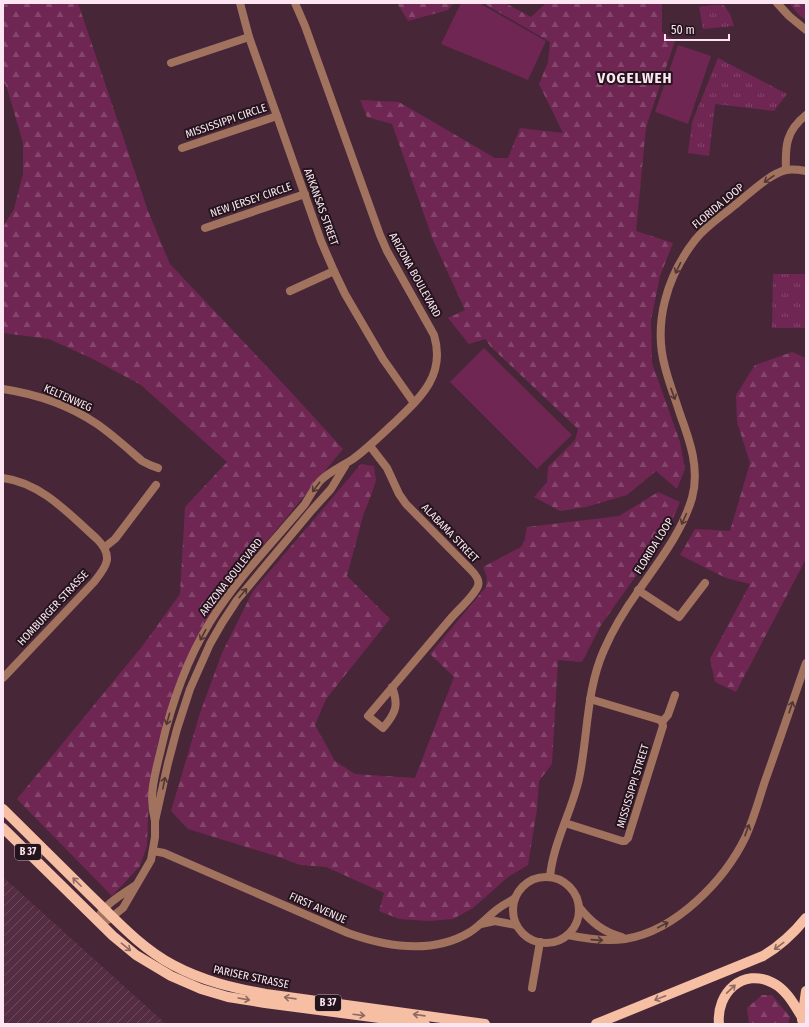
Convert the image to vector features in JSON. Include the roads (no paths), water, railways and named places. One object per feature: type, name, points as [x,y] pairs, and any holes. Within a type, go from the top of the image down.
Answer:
[{"type":"main road","name":"PARISER STRASSE","points":[[3,809],[104,910],[143,945],[174,966],[204,980],[230,988],[266,994],[485,1024]]},
{"type":"main road","name":"PARISER STRASSE","points":[[3,828],[98,921],[130,950],[170,976],[201,989],[228,997],[425,1024]]},
{"type":"main road","points":[[596,1024],[763,956],[783,943],[806,918]]},
{"type":"main road","points":[[719,1024],[718,1014],[720,1005],[729,990],[741,981],[758,978],[773,983],[781,988],[788,995],[803,1019]]},
{"type":"main road","points":[[803,1019],[806,992]]},
{"type":"street","name":"ARKANSAS STREET","points":[[240,3],[249,36],[277,116],[334,271],[345,294],[383,359],[414,403]]},
{"type":"street","name":"ARIZONA BOULEVARD","points":[[155,821],[151,795],[162,742],[177,689],[210,622],[237,584],[305,504],[321,480],[370,446],[426,390],[435,370],[437,348],[434,335],[387,251],[380,235],[305,26],[295,3]]},
{"type":"street","points":[[777,3],[789,16],[806,30]]},
{"type":"street","points":[[171,63],[249,36]]},
{"type":"street","points":[[806,115],[793,128],[787,139],[785,151],[786,170],[806,171]]},
{"type":"street","name":"MISSISSIPPI CIRCLE","points":[[182,148],[277,116]]},
{"type":"street","name":"FLORIDA LOOP","points":[[550,877],[553,857],[579,778],[590,699],[597,668],[603,651],[638,590],[678,532],[692,496],[695,480],[695,466],[692,450],[664,367],[661,348],[660,330],[666,295],[681,261],[696,239],[707,228],[760,185],[773,176],[786,170]]},
{"type":"street","name":"NEW JERSEY CIRCLE","points":[[205,228],[305,194]]},
{"type":"street","points":[[290,291],[334,271]]},
{"type":"street","name":"KELTENWEG","points":[[3,389],[50,400],[84,415],[142,461],[158,468]]},
{"type":"street","name":"ALABAMA STREET","points":[[370,446],[387,468],[399,494],[406,504],[471,570],[478,581],[478,586],[474,592],[392,687],[368,716],[383,728],[391,717],[396,702],[392,687]]},
{"type":"street","name":"ARIZONA BOULEVARD","points":[[113,918],[123,908],[147,868],[153,851],[155,821],[177,729],[190,689],[203,660],[222,623],[237,600],[312,510],[331,490],[346,463]]},
{"type":"street","points":[[3,478],[27,485],[47,495],[105,547],[115,538],[156,485]]},
{"type":"street","name":"HOMBURGER STRASSE","points":[[3,678],[101,573],[107,560],[105,547]]},
{"type":"street","points":[[638,590],[679,617],[705,583]]},
{"type":"street","points":[[196,649],[202,654],[203,660]]},
{"type":"street","points":[[568,935],[591,940],[606,940],[626,939],[646,933],[666,924],[709,890],[730,864],[746,835],[806,663]]},
{"type":"street","name":"MISSISSIPPI STREET","points":[[565,823],[622,841],[625,841],[628,838],[663,726],[662,722],[668,715],[675,695]]},
{"type":"street","points":[[590,699],[660,720],[662,722]]},
{"type":"street","name":"FIRST AVENUE","points":[[153,851],[164,853],[348,933],[371,941],[396,946],[426,945],[457,938],[471,931],[499,908],[515,898]]},
{"type":"street","points":[[550,877],[557,878],[570,887],[575,893],[579,907],[579,918],[575,927],[568,935],[555,942],[540,942],[526,936],[516,925],[513,912],[515,898],[519,890],[525,884],[537,878],[550,877]]},
{"type":"street","name":"ARIZONA BOULEVARD","points":[[98,921],[99,916],[104,910],[119,896],[136,885]]},
{"type":"street","points":[[579,907],[589,920],[597,926],[613,935],[626,939]]},
{"type":"street","points":[[98,921],[105,921],[113,918]]},
{"type":"street","name":"FIRST AVENUE","points":[[479,925],[494,922],[516,925]]},
{"type":"street","points":[[532,988],[540,942]]},
{"type":"district","name":"VOGELWEH","points":[[635,78]]}]
